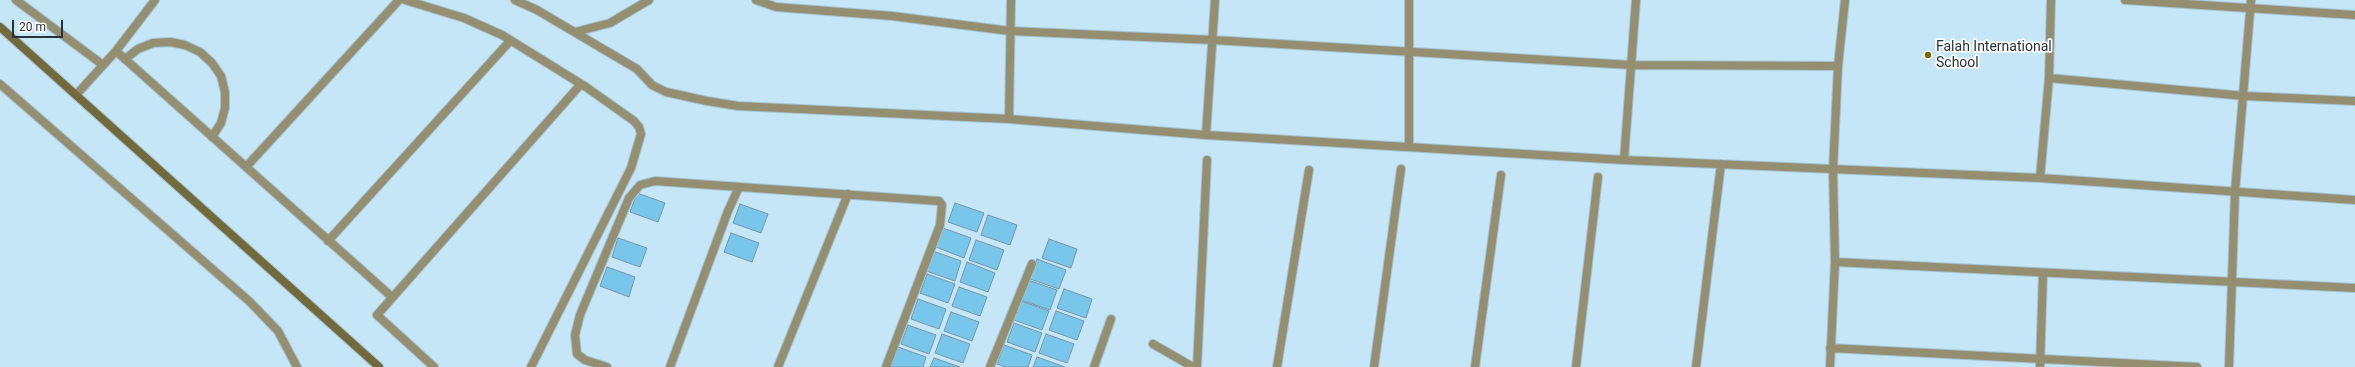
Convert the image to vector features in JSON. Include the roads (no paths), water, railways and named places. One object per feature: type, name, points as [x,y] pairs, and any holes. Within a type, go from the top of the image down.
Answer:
[{"type":"main road","points":[[0,27],[379,367]]},
{"type":"street","points":[[16,0],[103,65]]},
{"type":"street","points":[[76,95],[116,51],[155,0]]},
{"type":"street","points":[[246,167],[399,0]]},
{"type":"street","points":[[405,0],[464,18],[510,41],[581,84],[634,121],[641,134],[631,168],[531,367]]},
{"type":"street","points":[[515,0],[575,32],[638,69],[652,85],[681,97],[738,106],[1009,118],[1206,134],[1624,160],[2040,178],[2355,200]]},
{"type":"street","points":[[575,32],[610,23],[649,0]]},
{"type":"street","points":[[756,0],[776,7],[892,16],[1010,30],[1213,40],[1631,65],[1838,66]]},
{"type":"street","points":[[1009,118],[1011,0]]},
{"type":"street","points":[[1206,134],[1215,0]]},
{"type":"street","points":[[1409,0],[1410,146]]},
{"type":"street","points":[[1624,160],[1636,0]]},
{"type":"street","points":[[1830,367],[1835,262],[1833,170],[1838,66],[1845,0]]},
{"type":"street","points":[[2040,178],[2049,78],[2051,0]]},
{"type":"street","points":[[2126,0],[2355,15]]},
{"type":"street","points":[[2229,367],[2235,192],[2251,0]]},
{"type":"street","points":[[328,241],[510,41]]},
{"type":"street","points":[[125,59],[138,49],[154,43],[170,42],[185,45],[200,52],[212,63],[221,76],[225,92],[225,108],[221,123],[212,137]]},
{"type":"street","points":[[116,51],[392,297]]},
{"type":"street","points":[[2049,78],[2244,96],[2355,101]]},
{"type":"street","points":[[0,84],[249,301],[278,331],[297,367]]},
{"type":"street","points":[[434,367],[377,315],[581,84]]},
{"type":"street","points":[[1197,367],[1207,160]]},
{"type":"street","points":[[1696,367],[1721,164]]},
{"type":"street","points":[[1277,367],[1309,170]]},
{"type":"street","points":[[1374,367],[1401,170]]},
{"type":"street","points":[[1474,367],[1501,175]]},
{"type":"street","points":[[1576,367],[1598,177]]},
{"type":"street","points":[[606,367],[585,360],[577,354],[575,335],[580,315],[629,198],[640,186],[655,181],[934,199],[942,205],[940,225],[886,367]]},
{"type":"street","points":[[670,367],[728,211],[739,186]]},
{"type":"street","points":[[778,367],[848,194]]},
{"type":"street","points":[[1835,262],[2355,288]]},
{"type":"street","points":[[990,367],[1032,264]]},
{"type":"street","points":[[2040,363],[2043,273]]},
{"type":"street","points":[[1094,367],[1111,319]]},
{"type":"street","points":[[1153,344],[1193,367]]},
{"type":"street","points":[[1830,348],[2040,363],[2197,367]]},
{"type":"place","name":"Falah International School","points":[[1928,55]]}]
